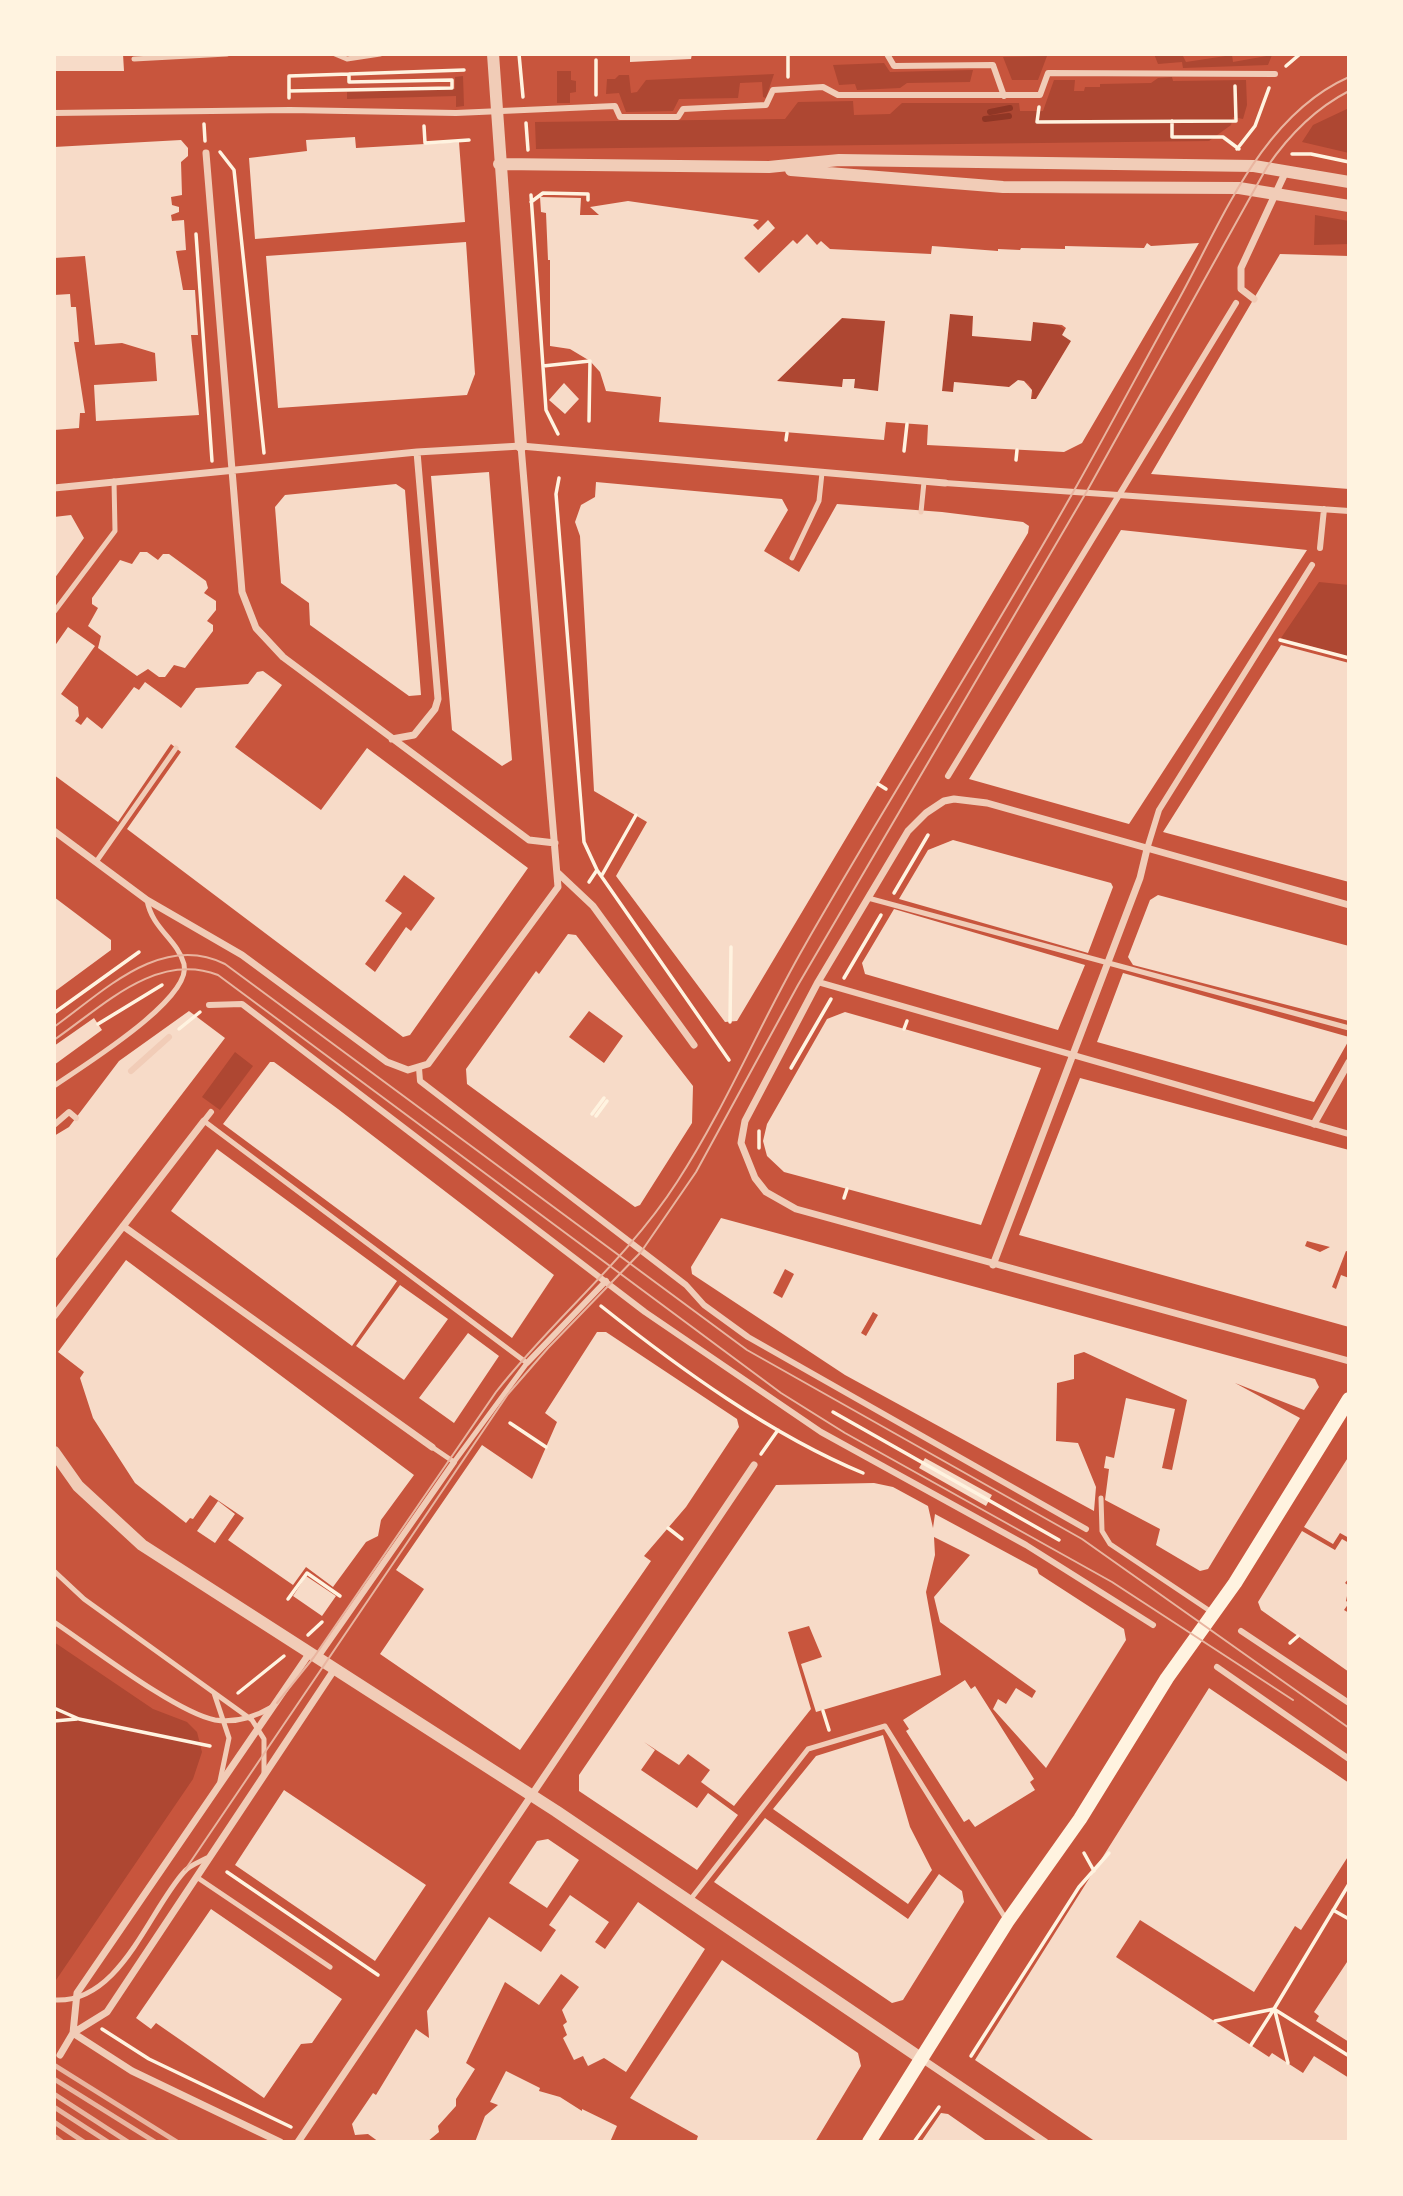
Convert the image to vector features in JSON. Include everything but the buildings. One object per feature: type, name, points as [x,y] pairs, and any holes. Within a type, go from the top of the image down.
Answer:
[{"type":"main road","points":[[869,2142],[1007,1922],[1080,1819],[1167,1678],[1214,1613],[1349,1399]]},
{"type":"street","points":[[54,831],[147,900],[242,955],[387,1062],[403,1069],[419,1068],[438,1052],[556,890],[558,873],[521,446],[493,54]]},
{"type":"street","points":[[887,54],[894,66],[993,65],[1004,96]]},
{"type":"street","points":[[54,113],[290,110],[456,113],[615,106],[620,117],[678,117],[683,109],[766,105],[774,90],[824,88],[838,95],[1040,95],[1048,73],[1275,74]]},
{"type":"street","points":[[206,150],[242,592],[256,628],[283,657],[529,840],[555,843]]},
{"type":"street","points":[[499,164],[769,167],[839,160],[1254,166],[1349,182]]},
{"type":"street","points":[[769,167],[837,176],[991,187],[1239,188],[1349,206]]},
{"type":"street","points":[[1254,299],[1241,289],[1238,278],[1287,171]]},
{"type":"street","points":[[948,776],[1236,303]]},
{"type":"street","points":[[54,488],[212,470],[521,446],[924,482],[1349,511]]},
{"type":"street","points":[[392,738],[414,735],[435,709],[438,699],[417,452]]},
{"type":"street","points":[[1320,548],[1324,509]]},
{"type":"street","points":[[993,1265],[1140,878],[1159,810],[1311,565]]},
{"type":"street","points":[[1349,905],[1000,807],[954,799],[936,805],[916,822],[818,982],[745,1121],[741,1134],[743,1152],[755,1178],[774,1198],[796,1209],[1349,1361]]},
{"type":"street","points":[[558,873],[593,906],[695,1045]]},
{"type":"street","points":[[818,982],[1349,1134]]},
{"type":"street","points":[[209,1004],[242,1004],[606,1281],[821,1432],[1026,1545],[1153,1625]]},
{"type":"street","points":[[131,1071],[169,1037]]},
{"type":"street","points":[[1314,1124],[1349,1062]]},
{"type":"street","points":[[419,1068],[420,1081],[686,1285],[704,1305],[748,1337],[1086,1529]]},
{"type":"street","points":[[54,1125],[69,1112],[76,1118]]},
{"type":"street","points":[[54,1315],[211,1112]]},
{"type":"street","points":[[123,1226],[432,1447]]},
{"type":"street","points":[[527,1363],[606,1281]]},
{"type":"street","points":[[54,1452],[78,1486],[142,1545],[690,1900],[1045,2142]]},
{"type":"street","points":[[74,2034],[77,1998],[219,1784],[454,1462]]},
{"type":"street","points":[[298,2142],[754,1465]]},
{"type":"street","points":[[1241,1631],[1349,1703]]},
{"type":"street","points":[[1217,1667],[1349,1759]]},
{"type":"street","points":[[60,2055],[74,2034],[107,2012],[334,1670]]},
{"type":"street","points":[[74,2034],[153,2081],[280,2142]]},
{"type":"lane","points":[[134,59],[227,54]]},
{"type":"lane","points":[[335,54],[347,59],[380,54]]},
{"type":"lane","points":[[792,558],[819,501],[822,473]]},
{"type":"lane","points":[[54,612],[115,531],[114,481]]},
{"type":"lane","points":[[921,512],[924,482]]},
{"type":"lane","points":[[96,862],[176,748]]},
{"type":"lane","points":[[868,898],[1349,1028]]},
{"type":"lane","points":[[54,1086],[149,1017],[181,984],[184,968],[180,954],[153,921],[147,900]]},
{"type":"lane","points":[[204,1121],[527,1363],[454,1462],[432,1447]]},
{"type":"lane","points":[[1101,1498],[1102,1531],[1110,1544],[1214,1613]]},
{"type":"lane","points":[[54,1571],[84,1599],[250,1717],[259,1729],[266,1753],[263,1775]]},
{"type":"lane","points":[[54,1622],[184,1709],[201,1717],[224,1721],[250,1717],[277,1703]]},
{"type":"lane","points":[[214,1693],[229,1746],[219,1784]]},
{"type":"lane","points":[[690,1900],[808,1749],[885,1726],[1007,1922]]},
{"type":"lane","points":[[54,2000],[77,1998],[92,1990],[123,1962],[186,1870],[207,1858]]},
{"type":"lane","points":[[198,1878],[330,1967]]},
{"type":"path","points":[[788,80],[789,54]]},
{"type":"path","points":[[1275,74],[1300,54]]},
{"type":"path","points":[[596,60],[596,107]]},
{"type":"path","points":[[290,110],[289,76],[464,70]]},
{"type":"path","points":[[289,91],[452,88],[452,80],[349,82],[349,74]]},
{"type":"path","points":[[1040,95],[1037,122],[1236,121],[1234,75]]},
{"type":"path","points":[[1238,149],[1255,126],[1266,96]]},
{"type":"path","points":[[203,112],[206,150],[219,151],[234,170],[263,447]]},
{"type":"path","points":[[1172,121],[1172,137],[1223,137],[1238,149],[1249,149]]},
{"type":"path","points":[[427,143],[469,140]]},
{"type":"path","points":[[1294,154],[1311,154],[1349,162]]},
{"type":"path","points":[[531,202],[543,193],[588,194],[588,200]]},
{"type":"path","points":[[531,195],[546,410],[558,434]]},
{"type":"path","points":[[196,225],[212,470]]},
{"type":"path","points":[[542,366],[590,361],[589,421]]},
{"type":"path","points":[[904,451],[907,424]]},
{"type":"path","points":[[786,440],[787,433]]},
{"type":"path","points":[[1017,450],[1017,460]]},
{"type":"path","points":[[559,478],[556,494],[582,835],[597,870],[729,1060]]},
{"type":"path","points":[[1267,636],[1349,658]]},
{"type":"path","points":[[878,784],[886,789]]},
{"type":"path","points":[[602,875],[636,815]]},
{"type":"path","points":[[786,1076],[929,835]]},
{"type":"path","points":[[588,883],[597,870]]},
{"type":"path","points":[[730,1022],[732,947]]},
{"type":"path","points":[[54,1013],[139,952]]},
{"type":"path","points":[[98,1024],[163,984]]},
{"type":"path","points":[[169,1037],[209,1004]]},
{"type":"path","points":[[594,1115],[606,1099]]},
{"type":"path","points":[[760,1153],[762,1118]]},
{"type":"path","points":[[844,1198],[847,1189]]},
{"type":"path","points":[[833,1412],[1059,1540]]},
{"type":"path","points":[[510,1423],[546,1447]]},
{"type":"path","points":[[754,1465],[778,1430]]},
{"type":"path","points":[[668,1528],[682,1539]]},
{"type":"path","points":[[288,1599],[307,1573],[340,1596]]},
{"type":"path","points":[[1290,1643],[1298,1636]]},
{"type":"path","points":[[237,1693],[273,1665]]},
{"type":"path","points":[[265,1672],[275,1679]]},
{"type":"path","points":[[54,1708],[79,1719],[210,1746]]},
{"type":"path","points":[[823,1711],[832,1742]]},
{"type":"path","points":[[54,1721],[79,1719]]},
{"type":"path","points":[[1084,1853],[1094,1871]]},
{"type":"path","points":[[971,2056],[1079,1886],[1109,1853]]},
{"type":"path","points":[[227,1872],[378,1975]]},
{"type":"path","points":[[1251,2045],[1349,1884]]},
{"type":"path","points":[[1334,1910],[1349,1919]]},
{"type":"path","points":[[1274,2009],[1288,2063]]},
{"type":"path","points":[[1215,2021],[1274,2009],[1349,2056]]},
{"type":"path","points":[[125,2045],[304,2134]]},
{"type":"path","points":[[914,2142],[939,2107]]},
{"type":"shaded area","points":[[1154,54],[1182,54],[1186,62],[1232,55],[1233,62],[1272,55],[1268,65],[1183,68],[1182,62],[1158,64]]},
{"type":"shaded area","points":[[1047,56],[1038,80],[1012,80],[1003,57]]},
{"type":"shaded area","points":[[884,63],[890,72],[973,70],[970,82],[907,83],[900,88],[857,90],[855,84],[839,85],[833,65]]},
{"type":"shaded area","points":[[557,71],[571,71],[571,80],[576,81],[576,92],[570,93],[570,103],[557,103]]},
{"type":"shaded area","points":[[774,74],[766,98],[763,97],[762,82],[740,83],[738,98],[679,99],[673,111],[626,112],[619,93],[606,94],[607,79],[615,79],[619,75],[629,75],[631,93],[637,92],[646,80]]},
{"type":"shaded area","points":[[463,76],[464,106],[456,107],[456,96],[347,99],[347,92],[455,89],[455,77]]},
{"type":"shaded area","points":[[1172,77],[1173,81],[1246,80],[1247,105],[1243,119],[1233,117],[1231,125],[1209,141],[536,149],[535,122],[785,119],[798,102],[853,101],[854,115],[890,114],[902,103],[1019,103],[1020,111],[1043,111],[1054,80],[1075,80],[1074,91],[1084,91],[1085,87],[1100,87],[1100,84],[1151,83],[1158,78]]},
{"type":"shaded area","points":[[1349,108],[1349,153],[1302,142],[1313,125]]},
{"type":"shaded area","points":[[1315,215],[1349,221],[1349,244],[1314,245]]},
{"type":"shaded area","points":[[950,314],[973,316],[972,336],[1031,341],[1033,322],[1061,327],[1071,341],[1036,399],[1031,399],[1033,393],[1029,384],[1021,380],[1009,387],[955,382],[953,392],[942,391]]},
{"type":"shaded area","points":[[842,318],[885,321],[878,391],[854,388],[854,379],[843,379],[842,387],[777,381]]},
{"type":"shaded area","points":[[1319,582],[1349,585],[1349,657],[1281,638]]},
{"type":"shaded area","points":[[235,1052],[253,1066],[220,1110],[202,1097]]},
{"type":"shaded area","points":[[54,1642],[153,1709],[187,1722],[197,1732],[202,1752],[193,1779],[54,1983]]},
{"type":"waterway","points":[[990,112],[1010,108]]},
{"type":"waterway","points":[[985,119],[1009,116]]},
{"type":"tram line","points":[[277,1703],[314,1657],[496,1392],[635,1238],[677,1182],[711,1124],[805,945],[1076,487],[1247,173],[1291,117],[1318,95],[1349,77]]},
{"type":"tram line","points":[[185,1870],[508,1394],[548,1348],[641,1252],[696,1172],[798,985],[1087,491],[1267,167],[1303,124],[1349,91]]},
{"type":"tram line","points":[[54,1027],[113,983],[156,961],[178,955],[201,956],[225,964],[747,1350],[1082,1539],[1349,1728]]},
{"type":"tram line","points":[[54,1040],[111,999],[152,976],[173,970],[195,970],[218,975],[781,1393],[845,1433],[1112,1582],[1293,1700]]},
{"type":"railway","points":[[54,2065],[177,2142]]},
{"type":"railway","points":[[54,2079],[155,2142]]},
{"type":"railway","points":[[54,2094],[128,2142]]},
{"type":"railway","points":[[54,2107],[108,2142]]},
{"type":"railway","points":[[54,2122],[84,2142]]},
{"type":"railway","points":[[54,2136],[62,2142]]}]
